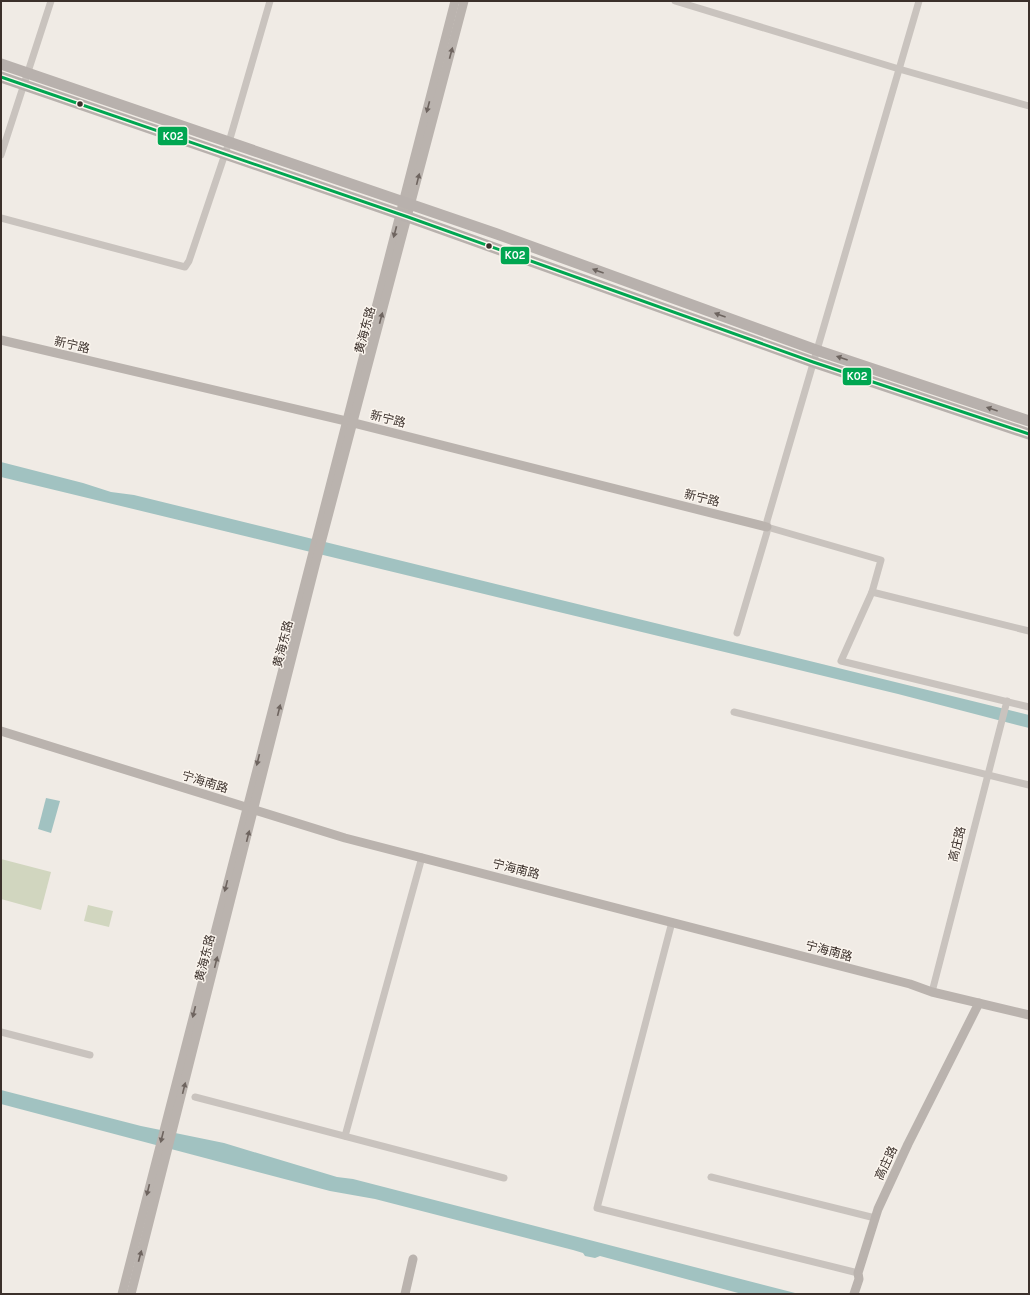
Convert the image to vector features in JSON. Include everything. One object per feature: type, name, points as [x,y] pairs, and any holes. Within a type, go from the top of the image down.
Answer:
[{"type":"main road","points":[[1,64],[407,203],[816,350],[1029,421]]},
{"type":"main road","points":[[1,77],[404,216],[813,362],[1029,434]]},
{"type":"street","points":[[1,155],[51,1]]},
{"type":"street","points":[[1,218],[185,267],[189,261],[229,142],[270,1]]},
{"type":"street","name":"黄海东路","points":[[122,1294],[170,1124],[313,561],[404,216],[455,1]]},
{"type":"street","name":"黄海东路","points":[[407,203],[464,1]]},
{"type":"street","points":[[675,1],[899,69],[1029,106]]},
{"type":"street","points":[[738,632],[767,532],[768,521],[816,350],[919,1]]},
{"type":"street","name":"新宁路","points":[[1,340],[349,422],[767,527]]},
{"type":"street","points":[[767,527],[881,560],[872,592],[841,661],[1006,703],[1029,707]]},
{"type":"street","points":[[872,592],[1029,631]]},
{"type":"street","name":"高庄路","points":[[932,992],[1006,703]]},
{"type":"street","points":[[734,712],[1029,785]]},
{"type":"street","name":"宁海南路","points":[[1,731],[323,832],[910,984],[932,992],[1029,1015]]},
{"type":"street","points":[[345,1136],[422,857]]},
{"type":"street","points":[[672,922],[597,1208],[858,1273]]},
{"type":"street","name":"高庄路","points":[[854,1294],[859,1278],[858,1273],[876,1218],[908,1144],[979,1003]]},
{"type":"street","points":[[1,1032],[90,1055]]},
{"type":"street","points":[[195,1097],[504,1178]]},
{"type":"street","name":"黄海东路","points":[[131,1294],[162,1154]]},
{"type":"street","points":[[711,1178],[876,1218]]},
{"type":"street","points":[[405,1294],[414,1259]]},
{"type":"street","name":"高庄路","points":[[848,1294],[853,1277],[858,1273]]},
{"type":"green space","points":[[1,859],[51,872],[41,910],[1,899]]},
{"type":"green space","points":[[88,905],[113,911],[109,927],[84,921]]},
{"type":"water","points":[[1,462],[83,483],[111,492],[134,495],[1029,715],[1029,728],[898,694],[1,477]]},
{"type":"water","points":[[46,798],[60,801],[51,833],[38,829]]},
{"type":"water","points":[[1,1090],[141,1126],[224,1143],[337,1177],[353,1179],[799,1294],[742,1294],[600,1256],[595,1258],[585,1256],[583,1253],[573,1250],[375,1199],[330,1191],[1,1104]]},
{"type":"transit line","name":"K02","points":[[1,77],[408,217],[813,362],[1029,434]]}]
